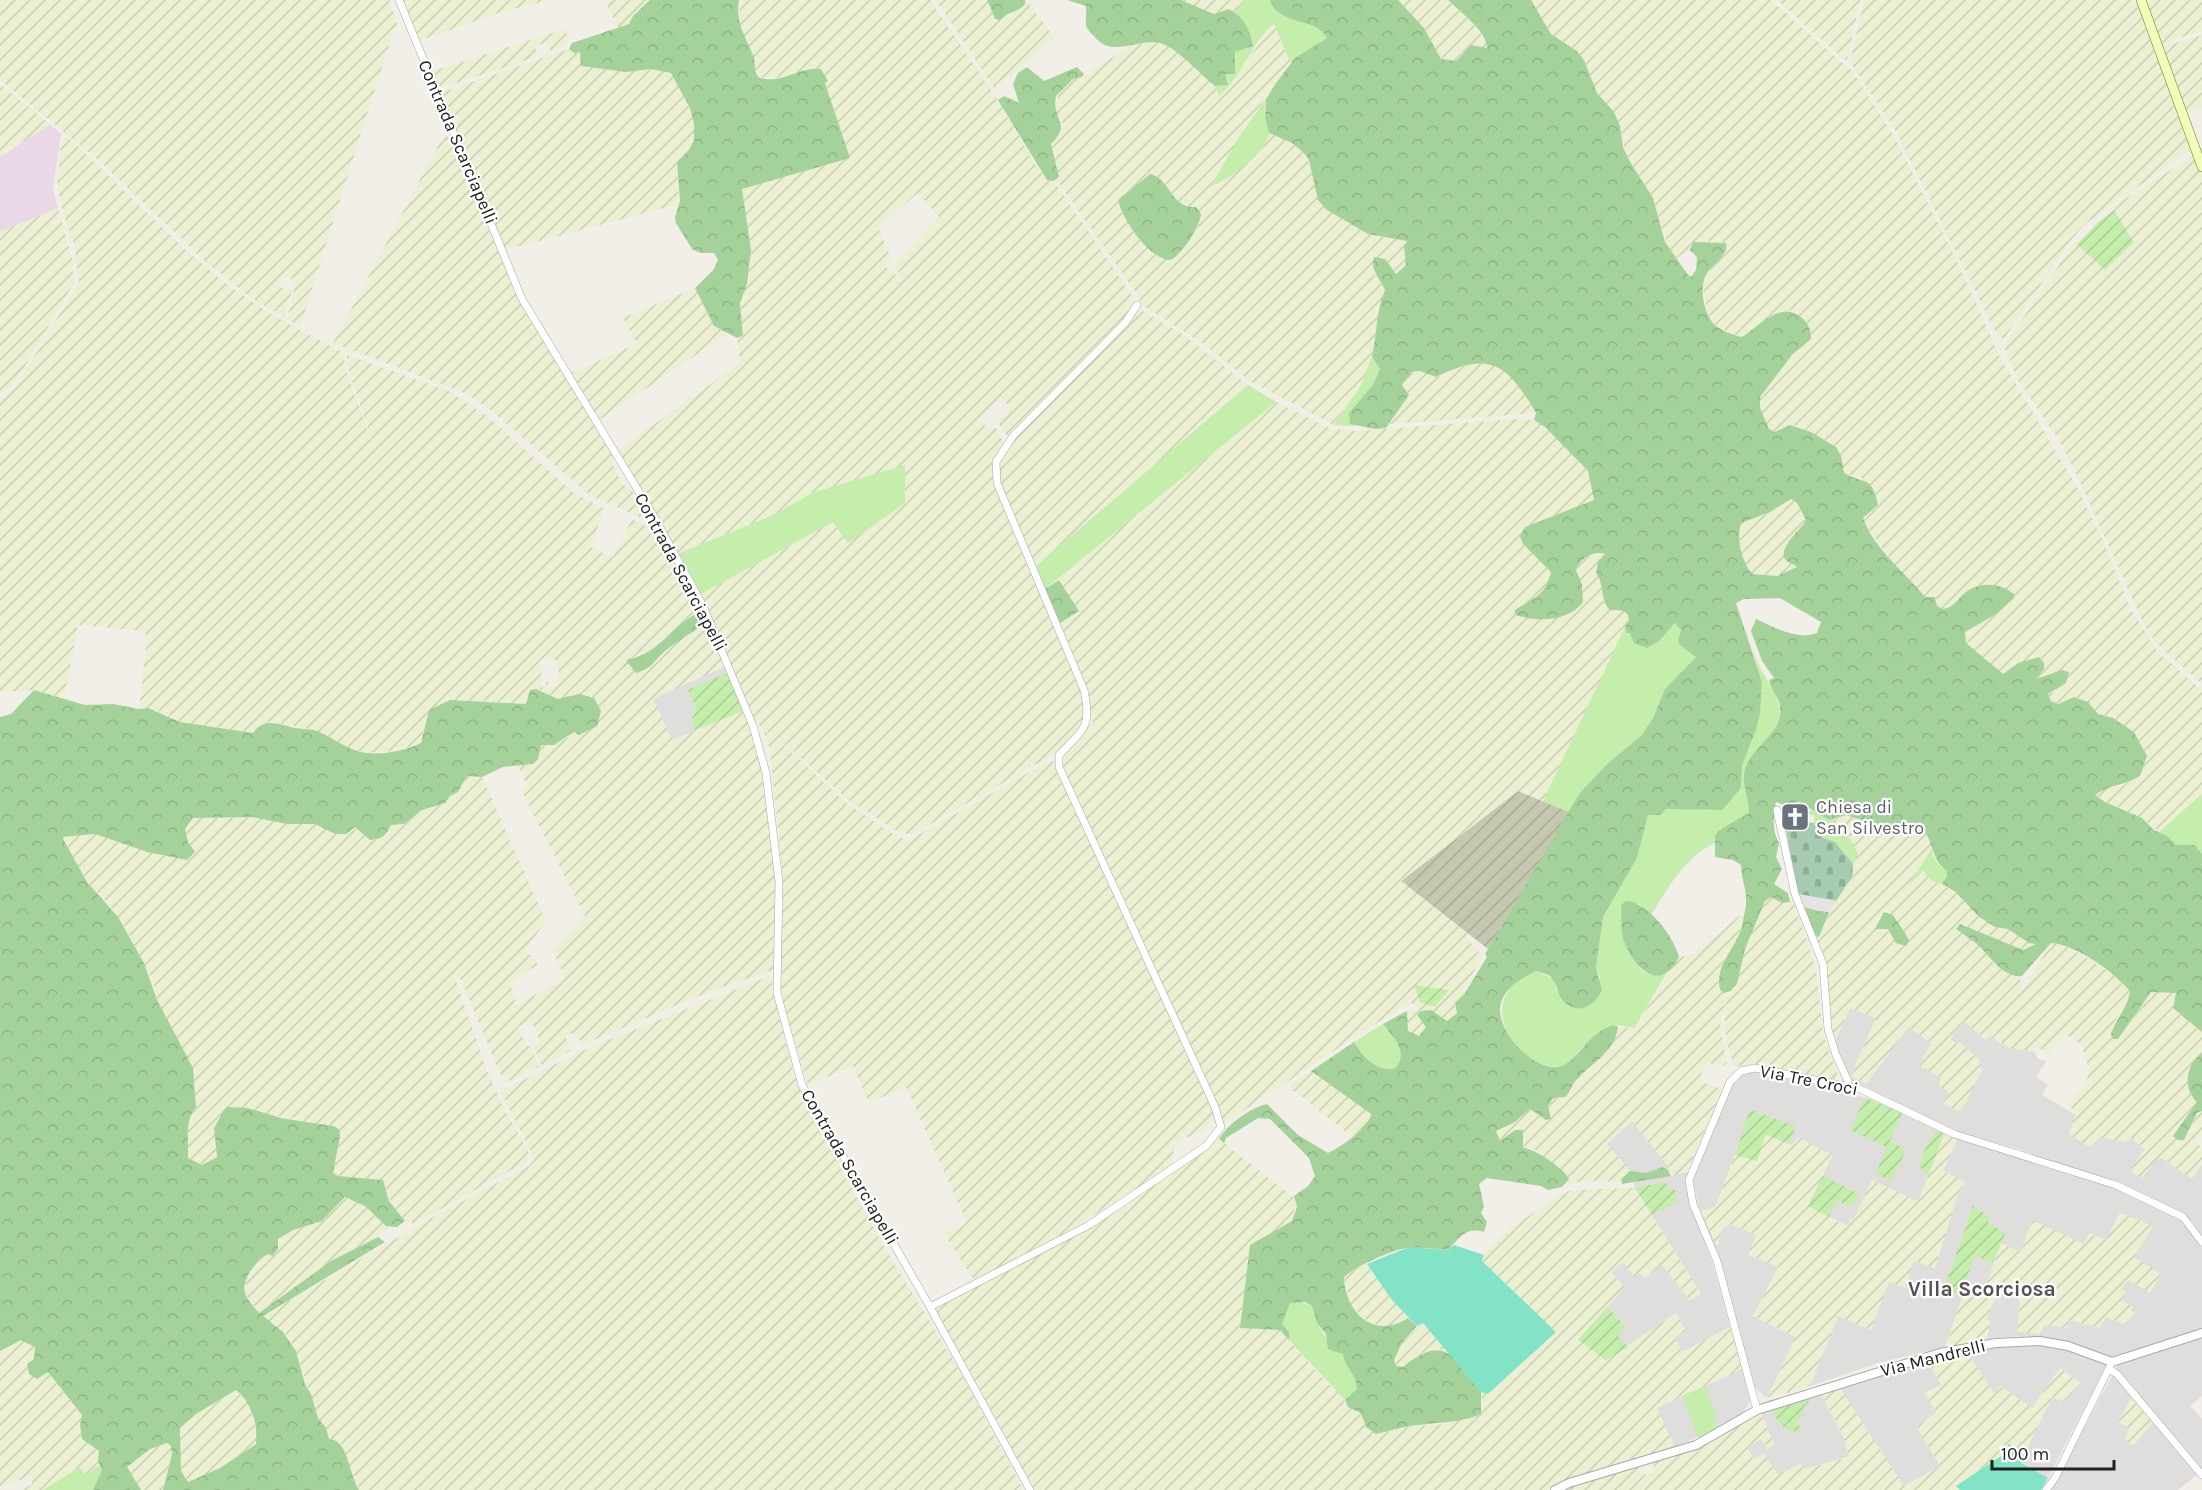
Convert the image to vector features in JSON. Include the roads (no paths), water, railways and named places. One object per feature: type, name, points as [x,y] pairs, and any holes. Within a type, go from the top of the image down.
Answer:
[{"type":"main road","points":[[2141,0],[2202,167]]},
{"type":"street","name":"Contrada Scarciapelli","points":[[399,0],[522,298],[653,515],[716,631],[762,752],[779,882],[777,993],[802,1085],[930,1307],[1030,1490]]},
{"type":"street","points":[[930,1307],[1089,1225],[1206,1146],[1221,1127],[1210,1097],[1059,767],[1059,755],[1083,729],[1089,714],[1084,690],[997,483],[996,462],[1013,436],[1125,323],[1137,305]]},
{"type":"street","points":[[1777,810],[1795,894],[1823,964],[1828,1029],[1836,1055],[1848,1081],[1847,1086]]},
{"type":"street","name":"Via Tre Croci","points":[[1757,1410],[1717,1261],[1693,1204],[1689,1180],[1730,1082],[1741,1071],[1755,1068],[1847,1086],[1866,1092],[1954,1134],[2080,1171],[2145,1197],[2183,1216],[2202,1242]]},
{"type":"street","points":[[2046,1490],[2055,1478],[2110,1365],[2202,1333]]},
{"type":"street","name":"Via Mandrelli","points":[[1555,1490],[1569,1483],[1696,1444],[1757,1410],[1909,1361],[2016,1340],[2054,1343],[2110,1365]]},
{"type":"street","points":[[2110,1365],[2202,1474]]},
{"type":"place","name":"Chiesa di San Silvestro","points":[[1795,817]]},
{"type":"district","name":"Villa Scorciosa","points":[[1982,1289]]}]
